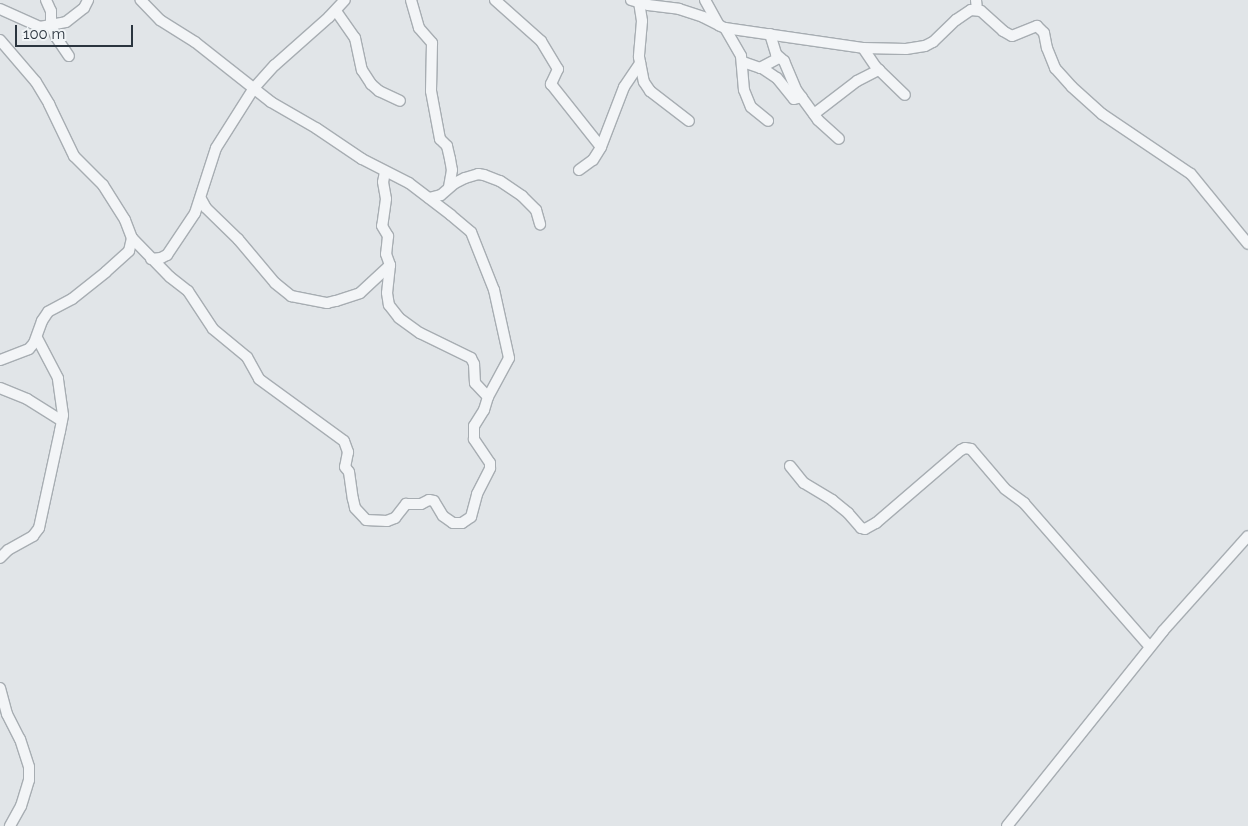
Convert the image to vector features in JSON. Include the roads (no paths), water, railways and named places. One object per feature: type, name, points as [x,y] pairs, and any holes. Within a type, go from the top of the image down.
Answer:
[{"type":"street","points":[[46,0],[51,11],[51,25],[56,38],[69,56]]},
{"type":"street","points":[[0,9],[20,16],[37,27],[70,19],[84,8],[88,0]]},
{"type":"street","points":[[0,40],[36,82],[50,104],[74,156],[103,185],[125,220],[132,238],[170,277],[188,290],[213,329],[246,357],[259,379],[344,442],[348,452],[345,467],[351,481],[352,498],[355,508],[366,520],[387,521],[395,518],[406,504],[421,504],[429,500],[434,502],[442,516],[453,523],[468,522],[477,494],[490,468],[490,462],[474,439],[474,426],[484,410],[488,397],[509,358],[494,290],[471,232],[429,198],[408,184],[385,172],[316,128],[282,110],[195,42],[160,20],[141,0]]},
{"type":"street","points":[[151,258],[163,257],[170,251],[195,213],[216,148],[254,88],[291,49],[336,11],[345,0]]},
{"type":"street","points":[[411,0],[419,28],[432,43],[431,91],[440,139],[448,149],[452,170],[448,188]]},
{"type":"street","points":[[495,0],[540,41],[558,70],[551,84],[601,146]]},
{"type":"street","points":[[705,0],[737,46],[743,62],[744,90],[748,99],[755,112],[768,121]]},
{"type":"street","points":[[689,122],[646,87],[640,63],[642,21],[635,1],[679,9],[722,27],[863,48],[906,49],[925,46],[933,42],[977,5],[1008,35],[1017,34],[1031,27],[1041,28],[1055,68],[1072,87],[1102,114],[1191,174],[1248,244]]},
{"type":"street","points":[[336,11],[355,38],[362,70],[371,84],[379,91],[400,101]]},
{"type":"street","points":[[770,34],[773,47],[784,62],[802,97],[814,114],[839,139]]},
{"type":"street","points":[[863,48],[879,70],[905,95]]},
{"type":"street","points":[[762,68],[780,58]]},
{"type":"street","points":[[743,62],[762,68],[777,78],[794,99],[802,97]]},
{"type":"street","points":[[579,170],[592,160],[601,146],[624,87],[640,63]]},
{"type":"street","points":[[814,114],[857,81],[879,70]]},
{"type":"street","points":[[385,172],[383,182],[386,199],[382,226],[388,236],[386,254],[390,265],[387,293],[389,305],[399,318],[420,333],[471,358],[474,364],[475,383],[488,397]]},
{"type":"street","points":[[429,198],[441,195],[448,188],[478,174],[500,181],[534,207],[540,224]]},
{"type":"street","points":[[201,199],[206,208],[238,238],[275,283],[291,296],[327,303],[336,301],[360,292],[390,265]]},
{"type":"street","points":[[0,360],[29,349],[37,338],[42,320],[48,312],[72,299],[106,272],[129,251],[132,238]]},
{"type":"street","points":[[0,558],[33,536],[39,528],[62,420],[62,398],[58,378],[37,338]]},
{"type":"street","points":[[0,388],[27,399],[62,420]]},
{"type":"street","points":[[790,466],[804,484],[832,500],[848,513],[861,528],[865,529],[876,523],[961,450],[965,448],[971,449],[1005,489],[1024,503],[1150,647]]},
{"type":"street","points":[[1007,826],[1150,647],[1212,574],[1248,536]]},
{"type":"street","points":[[0,688],[7,714],[20,739],[28,767],[29,780],[21,806],[10,826]]}]
